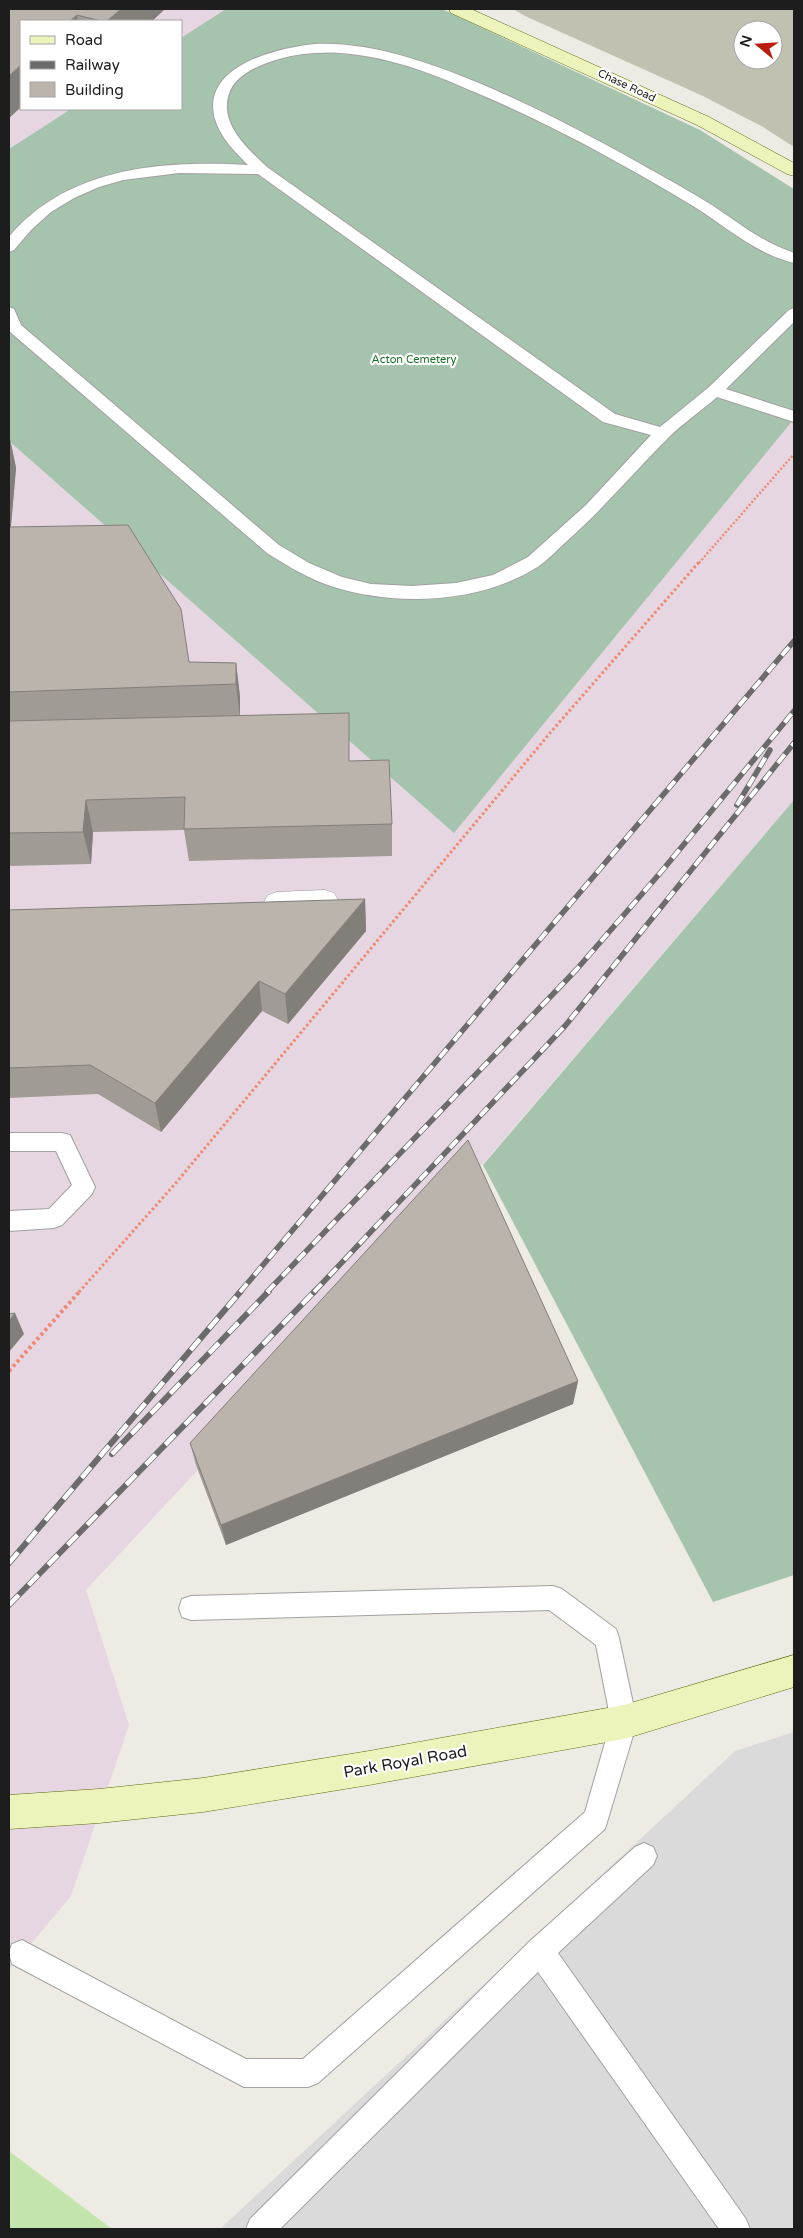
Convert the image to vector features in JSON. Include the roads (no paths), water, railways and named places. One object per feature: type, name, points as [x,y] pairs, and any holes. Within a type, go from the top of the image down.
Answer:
[{"type":"main road","name":"Chase Road","points":[[457,9],[703,121],[794,170]]},
{"type":"main road","name":"Park Royal Road","points":[[9,1812],[98,1806],[203,1795],[624,1722],[794,1671]]},
{"type":"street","points":[[256,903],[325,900]]},
{"type":"lane","points":[[663,433],[609,418],[262,170],[233,141],[221,116],[221,98],[226,84],[241,71],[263,59],[299,49],[329,48],[366,51],[431,69],[508,100],[577,135],[692,199],[765,247],[794,258]]},
{"type":"lane","points":[[9,247],[23,228],[46,208],[74,193],[104,181],[134,173],[183,169],[230,168],[262,170]]},
{"type":"lane","points":[[9,312],[14,327],[273,549],[303,567],[338,582],[371,590],[412,592],[456,589],[498,580],[534,561],[592,509],[663,433],[715,391],[794,314]]},
{"type":"lane","points":[[715,391],[794,417]]},
{"type":"lane","points":[[9,1142],[62,1142],[84,1187],[54,1218],[9,1221]]},
{"type":"lane","points":[[22,1954],[244,2073],[308,2073],[596,1820],[624,1722],[606,1638],[554,1598],[192,1608]]},
{"type":"lane","points":[[260,2229],[540,1950],[644,1856]]},
{"type":"lane","points":[[540,1950],[736,2229]]},
{"type":"railway","points":[[240,1292],[794,641]]},
{"type":"railway","points":[[267,1292],[577,969],[661,872],[794,711]]},
{"type":"railway","points":[[314,1292],[565,1026],[794,743]]},
{"type":"railway","points":[[737,805],[770,750]]},
{"type":"railway","points":[[9,1563],[241,1291]]},
{"type":"railway","points":[[112,1454],[269,1291]]},
{"type":"railway","points":[[9,1605],[315,1291]]},
{"type":"park label","name":"Acton Cemetery","points":[[414,359]]}]
